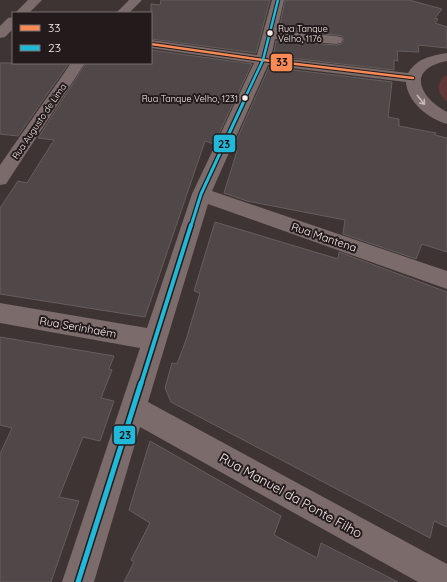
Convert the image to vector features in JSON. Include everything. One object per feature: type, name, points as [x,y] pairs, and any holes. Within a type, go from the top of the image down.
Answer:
[{"type":"street","points":[[23,12],[36,0]]},
{"type":"street","points":[[123,12],[136,0]]},
{"type":"street","points":[[78,582],[156,340],[201,194],[263,60],[278,0]]},
{"type":"street","points":[[0,34],[12,23]]},
{"type":"street","points":[[269,34],[336,40]]},
{"type":"street","points":[[152,44],[263,60],[413,78]]},
{"type":"street","points":[[447,57],[428,62],[418,68],[413,78],[414,90],[422,103],[438,115],[447,119]]},
{"type":"street","name":"Rua Augusto de Lima","points":[[0,179],[77,64]]},
{"type":"street","name":"Rua Mantena","points":[[201,194],[447,280]]},
{"type":"street","name":"Rua Serinhaém","points":[[0,313],[156,340]]},
{"type":"street","name":"Rua Manuel da Ponte Filho","points":[[134,409],[447,581]]},
{"type":"shaded area","points":[[447,75],[447,102],[440,94],[438,86],[442,78]]},
{"type":"building","points":[[161,0],[270,0],[256,53],[152,39],[151,4],[160,5]]},
{"type":"building","points":[[285,0],[409,0],[442,9],[435,18],[438,19],[435,23],[447,27],[447,48],[418,45],[419,52],[397,51],[398,61],[394,60],[394,70],[273,56],[276,41],[336,45],[341,44],[344,41],[342,36],[279,30]]},
{"type":"building","points":[[152,50],[252,64],[214,144],[205,141],[145,317],[0,294],[0,208],[18,181],[27,183],[54,140],[38,138],[85,64],[152,64]]},
{"type":"building","points":[[0,63],[68,64],[18,136],[0,134]]},
{"type":"building","points":[[269,67],[392,82],[388,117],[399,119],[399,126],[436,133],[435,135],[447,138],[447,252],[422,244],[416,259],[343,234],[345,220],[247,201],[224,193],[237,151],[232,150]]},
{"type":"building","points":[[215,222],[338,259],[339,252],[447,292],[447,527],[434,521],[430,538],[171,402],[165,388],[172,363],[177,364],[186,340],[200,293],[194,291]]},
{"type":"building","points":[[0,337],[114,356],[109,369],[112,370],[101,398],[114,401],[100,441],[83,437],[59,497],[79,501],[51,582],[0,582],[0,454],[12,428],[0,425]]},
{"type":"building","points":[[150,441],[281,516],[274,535],[317,558],[321,543],[398,582],[124,582],[134,562],[131,560],[150,523],[129,510]]},
{"type":"transit line","name":"23","points":[[78,582],[201,194],[263,60],[278,0]]},
{"type":"transit line","name":"33","points":[[152,44],[263,60],[413,78]]},
{"type":"place","name":"Rua Tanque Velho, 1176","points":[[270,33]]},
{"type":"place","name":"Rua Tanque Velho, 1231","points":[[245,98]]}]
